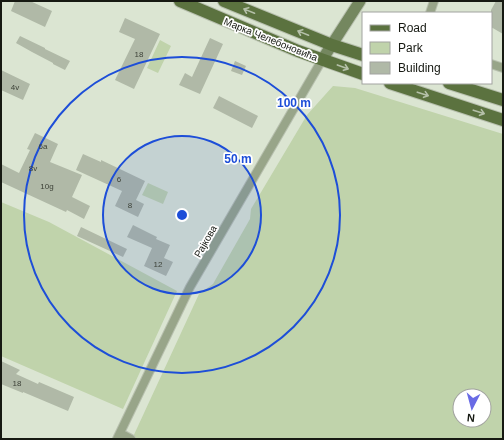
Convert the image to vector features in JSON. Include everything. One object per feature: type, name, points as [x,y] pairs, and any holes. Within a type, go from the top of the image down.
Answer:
[{"type":"main road","name":"Марка Челебоновића","points":[[180,1],[322,60],[362,74]]},
{"type":"main road","name":"Марка Челебоновића","points":[[224,1],[362,55]]},
{"type":"main road","points":[[322,60],[360,1]]},
{"type":"main road","points":[[393,84],[503,120]]},
{"type":"main road","points":[[452,84],[503,100]]},
{"type":"street","points":[[430,12],[434,1]]},
{"type":"street","name":"Рајкова","points":[[118,436],[190,287],[322,60]]},
{"type":"street","points":[[492,64],[503,68]]},
{"type":"street","points":[[118,436],[131,439]]},
{"type":"green space","points":[[160,40],[171,46],[158,73],[147,68]]},
{"type":"green space","points":[[333,86],[355,88],[503,134],[503,439],[132,439],[199,294],[213,284],[250,219],[251,209],[307,115]]},
{"type":"green space","points":[[148,183],[168,192],[163,204],[142,195]]},
{"type":"green space","points":[[1,202],[49,222],[177,291],[123,409],[1,356]]},
{"type":"building","points":[[15,1],[30,1],[52,11],[45,27],[11,11]]},
{"type":"building","points":[[496,1],[503,1],[503,34],[492,28],[491,10]]},
{"type":"building","points":[[125,18],[160,34],[134,89],[115,80],[135,39],[119,32]]},
{"type":"building","points":[[20,36],[70,61],[65,70],[16,43]]},
{"type":"building","points":[[210,38],[223,44],[200,94],[179,85],[185,73],[192,77]]},
{"type":"building","points":[[235,61],[246,66],[242,75],[231,71]]},
{"type":"building","points":[[1,70],[30,84],[23,100],[1,90]]},
{"type":"building","points":[[219,96],[258,116],[252,128],[213,108]]},
{"type":"building","points":[[35,133],[58,144],[50,162],[82,175],[72,197],[90,206],[84,219],[67,210],[66,212],[1,182],[1,164],[19,173],[30,150],[27,149]]},
{"type":"building","points":[[83,154],[101,162],[101,160],[145,181],[136,200],[144,204],[138,217],[115,206],[122,191],[76,170]]},
{"type":"building","points":[[133,225],[157,237],[156,239],[170,245],[164,258],[173,262],[166,276],[144,266],[152,248],[127,237]]},
{"type":"building","points":[[81,227],[127,249],[123,257],[77,236]]},
{"type":"building","points":[[1,361],[20,370],[16,374],[74,397],[68,411],[1,384]]}]
